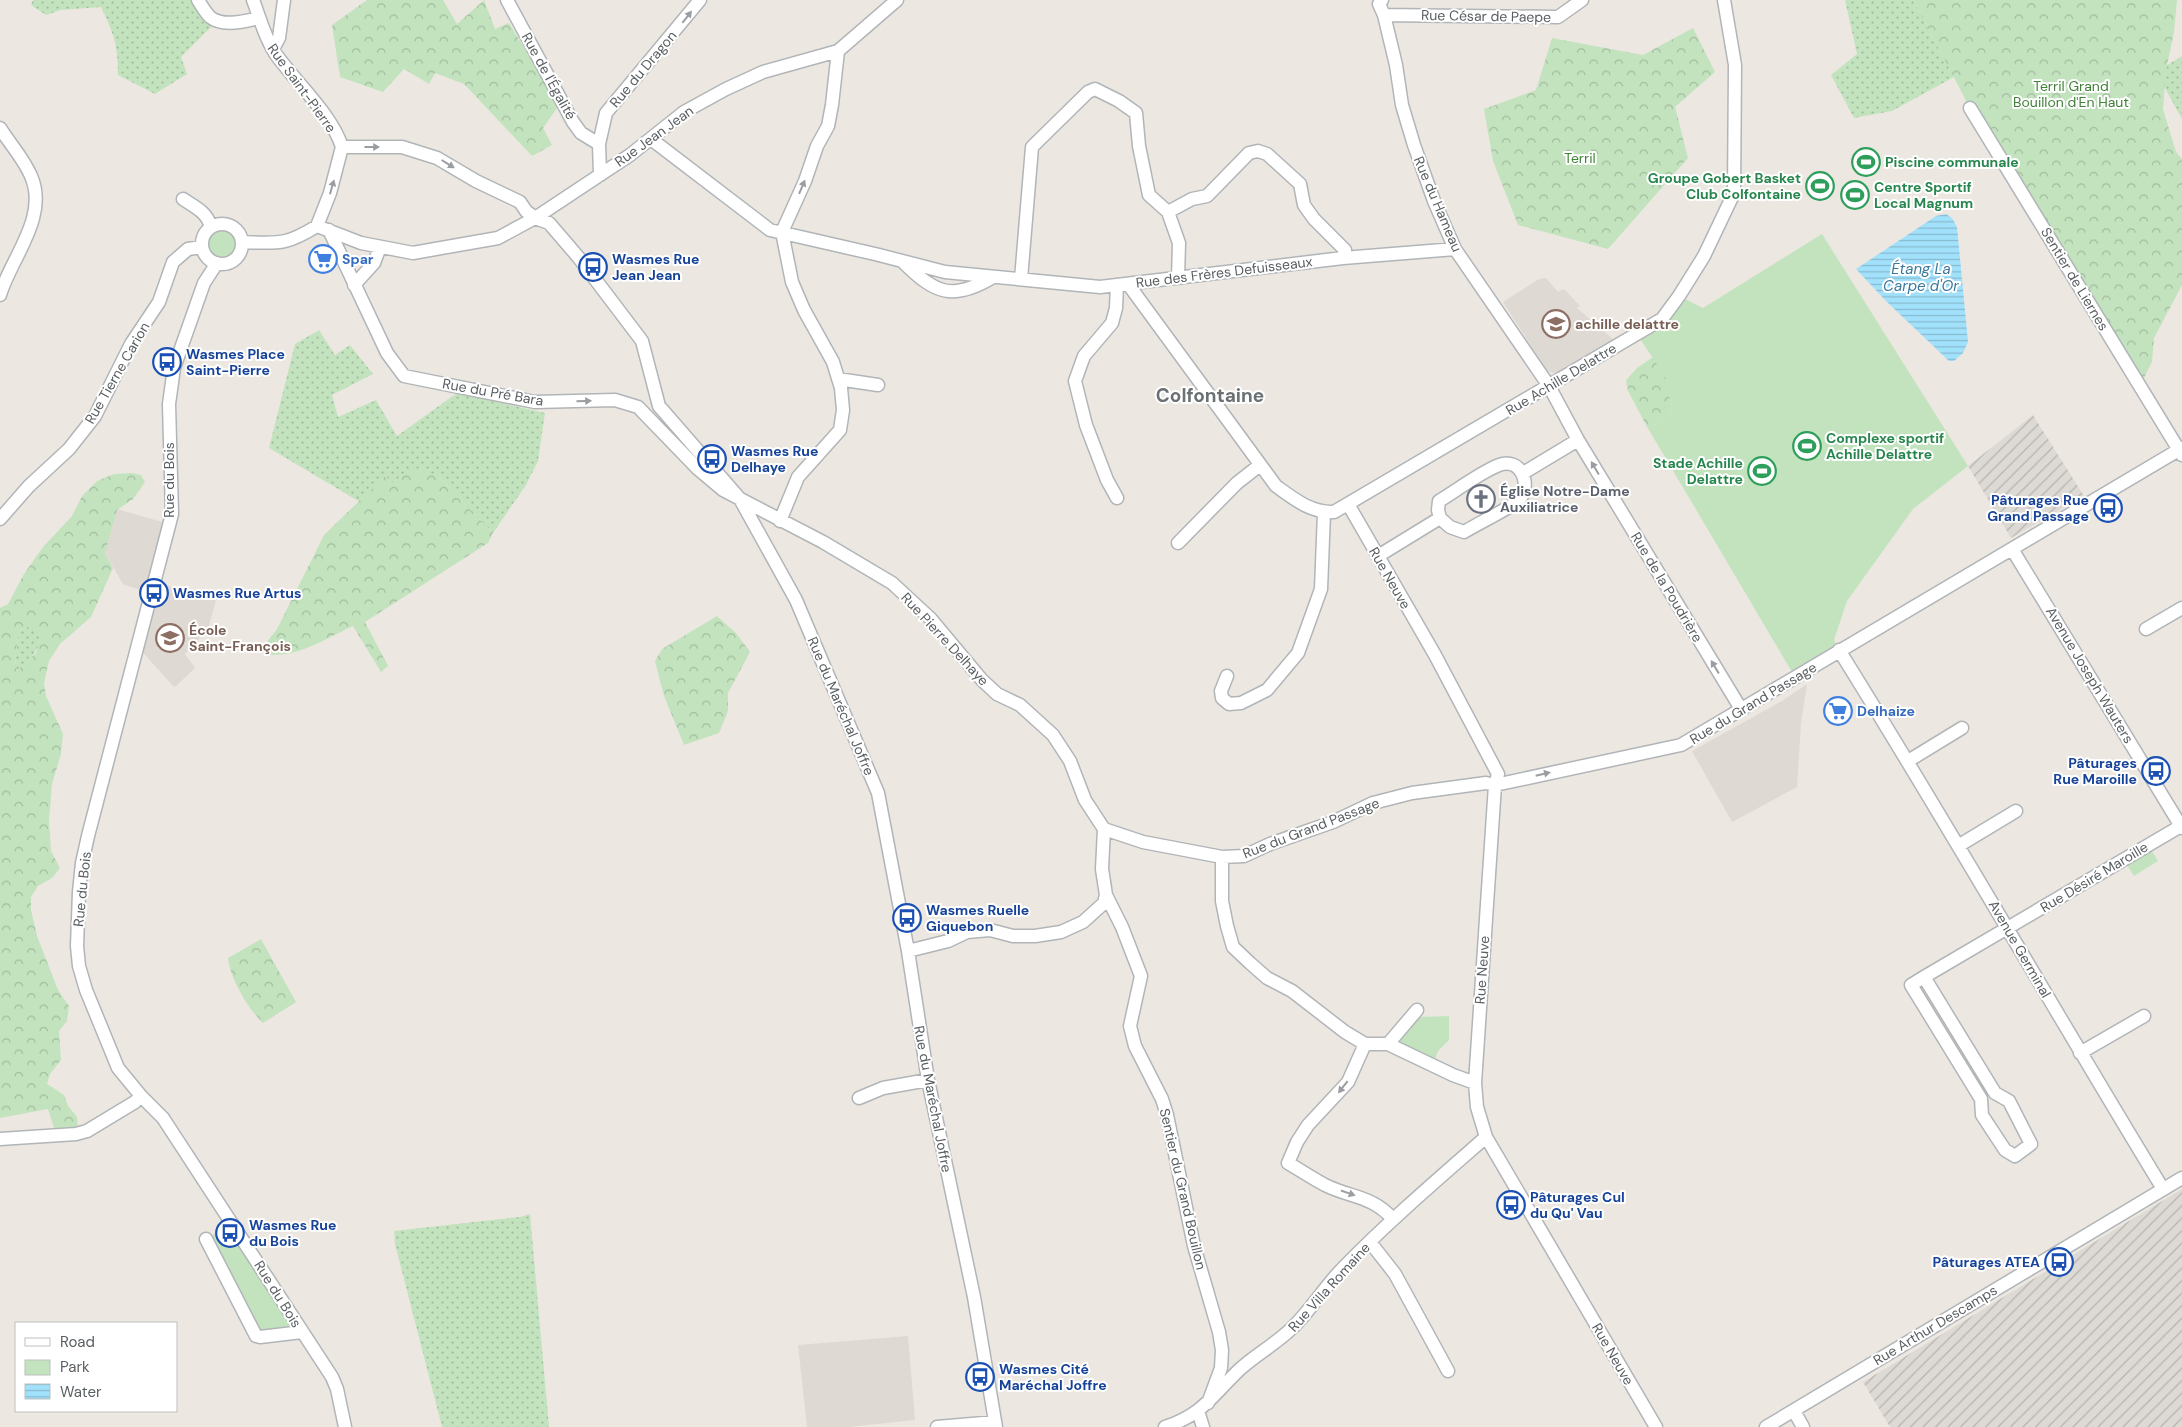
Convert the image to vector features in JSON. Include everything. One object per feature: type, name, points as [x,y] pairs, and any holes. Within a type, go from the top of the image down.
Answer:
[{"type":"street","points":[[198,0],[210,17],[217,21],[225,23],[258,18]]},
{"type":"street","name":"Rue Saint-Pierre","points":[[253,0],[258,18],[273,49],[317,106],[342,147]]},
{"type":"street","points":[[273,49],[276,47],[279,38],[284,0]]},
{"type":"street","name":"Rue de l'Égalité","points":[[507,0],[573,122],[581,133],[600,144]]},
{"type":"street","name":"Rue du Dragon","points":[[600,175],[600,144],[606,113],[700,0]]},
{"type":"street","points":[[780,521],[798,477],[840,430],[842,410],[841,388],[833,362],[804,310],[792,282],[782,232],[805,181],[817,146],[828,126],[838,51],[897,0]]},
{"type":"street","name":"Rue César de Paepe","points":[[1379,5],[1558,18],[1582,0]]},
{"type":"street","name":"Rue Achille Delattre","points":[[1324,513],[1334,512],[1348,504],[1662,319],[1704,256],[1734,193],[1735,64],[1724,0]]},
{"type":"street","name":"Rue du Hameau","points":[[1379,5],[1396,65],[1402,104],[1414,145],[1434,201],[1455,249],[1548,386]]},
{"type":"street","name":"Rue Jean Jean","points":[[323,228],[361,244],[413,253],[498,238],[535,218],[600,175],[651,139],[684,112],[726,89],[763,72],[838,51]]},
{"type":"street","points":[[1021,280],[1032,148],[1088,92],[1096,89],[1119,101],[1136,114],[1139,146],[1149,195],[1168,212],[1179,243],[1178,278]]},
{"type":"street","name":"Sentier de Liernes","points":[[1970,108],[2181,451]]},
{"type":"street","points":[[0,128],[30,175],[35,192],[33,218],[0,295]]},
{"type":"street","name":"Rue des Frères Defuisseaux","points":[[651,139],[770,230],[944,272],[1100,287],[1343,258],[1455,249]]},
{"type":"street","points":[[242,242],[270,244],[287,242],[323,228],[342,147]]},
{"type":"street","name":"Rue du Maréchal Joffre","points":[[342,147],[402,147],[437,158],[476,181],[520,202],[526,211],[535,218],[549,223],[642,341],[659,406],[740,499],[796,600],[878,793],[908,951],[928,1080],[969,1273],[995,1425]]},
{"type":"street","points":[[1168,212],[1192,199],[1207,196],[1248,154],[1258,151],[1267,154],[1300,184],[1304,205],[1314,219],[1344,250],[1343,258]]},
{"type":"street","points":[[183,199],[200,210],[208,219],[211,227]]},
{"type":"street","points":[[224,224],[231,226],[236,231],[242,242],[241,249],[235,258],[225,263],[217,264],[207,257],[202,247],[203,237],[211,227],[224,224]]},
{"type":"street","name":"Rue du Pré Bara","points":[[323,228],[354,285],[387,353],[404,376],[535,402],[614,400],[638,407],[698,469],[723,490],[740,499]]},
{"type":"street","name":"Rue Tierne Carion","points":[[0,519],[28,486],[69,449],[95,416],[131,344],[159,302],[173,262],[188,248],[202,247]]},
{"type":"street","points":[[354,285],[374,263],[380,248]]},
{"type":"street","name":"Rue des Frères Defuisseaux","points":[[901,261],[932,287],[955,292],[975,288],[993,277]]},
{"type":"street","name":"Rue du Bois","points":[[217,264],[204,283],[174,368],[169,404],[172,514],[82,863],[77,946],[79,966],[86,990],[113,1058],[124,1076],[164,1118],[332,1377],[337,1389],[345,1427]]},
{"type":"street","points":[[1117,498],[1107,480],[1086,425],[1075,380],[1084,356],[1112,323],[1123,284]]},
{"type":"street","points":[[1123,284],[1276,486],[1299,504],[1324,513],[1321,589],[1298,653],[1267,690],[1241,703],[1229,704],[1222,698],[1221,691],[1227,676]]},
{"type":"street","points":[[838,379],[878,385]]},
{"type":"street","name":"Rue de la Poudrière","points":[[1548,386],[1578,440],[1741,709]]},
{"type":"street","points":[[1523,473],[1578,440]]},
{"type":"street","name":"Rue du Grand Passage","points":[[1104,829],[1143,842],[1222,857],[1244,856],[1270,844],[1333,822],[1373,803],[1412,793],[1486,783],[1495,785],[1681,745],[1839,650],[2181,451]]},
{"type":"street","points":[[1501,464],[1515,465],[1523,473],[1526,484],[1520,499],[1464,532],[1450,527],[1440,518],[1438,510],[1439,500],[1501,464]]},
{"type":"street","points":[[1178,543],[1237,483],[1260,465]]},
{"type":"street","name":"Rue Pierre Delhaye","points":[[740,499],[840,552],[892,583],[930,620],[982,680],[997,694],[1020,705],[1053,735],[1070,761],[1084,800],[1104,829]]},
{"type":"street","name":"Rue Neuve","points":[[1348,504],[1435,654],[1498,774],[1495,785],[1475,1083],[1477,1107],[1486,1137],[1656,1427]]},
{"type":"street","points":[[1378,556],[1440,518]]},
{"type":"street","name":"Avenue Joseph Wauters","points":[[2012,549],[2181,823]]},
{"type":"street","points":[[2146,629],[2182,608]]},
{"type":"street","name":"Avenue Germinal","points":[[1839,650],[1908,761],[2080,1053],[2163,1189]]},
{"type":"street","points":[[1908,761],[1962,728]]},
{"type":"street","points":[[1958,846],[2016,811]]},
{"type":"street","name":"Rue Désiré Maroille","points":[[1924,977],[2181,823]]},
{"type":"street","name":"Sentier du Grand Bouillon","points":[[1104,829],[1102,870],[1106,895],[1122,927],[1141,976],[1130,1026],[1135,1046],[1162,1099],[1167,1116],[1194,1246],[1219,1332],[1222,1350],[1221,1368],[1203,1407]]},
{"type":"street","points":[[1222,857],[1222,901],[1234,947],[1267,978],[1292,991],[1345,1032],[1365,1044],[1388,1044],[1475,1083]]},
{"type":"street","points":[[908,951],[948,941],[966,932],[990,930],[1013,936],[1061,932],[1083,922],[1104,903],[1106,895]]},
{"type":"street","points":[[1924,977],[1995,1093],[2009,1101],[2014,1109],[2031,1144],[2015,1156],[2005,1150],[1982,1114],[1981,1099],[1911,985],[1924,977]]},
{"type":"street","points":[[1388,1044],[1417,1010]]},
{"type":"street","points":[[2080,1053],[2144,1016]]},
{"type":"street","points":[[1365,1044],[1348,1082],[1308,1126],[1297,1142],[1288,1163],[1325,1184],[1370,1200],[1383,1208],[1393,1219]]},
{"type":"street","points":[[859,1098],[883,1088],[928,1080]]},
{"type":"street","points":[[0,1139],[76,1134],[87,1131],[135,1102],[141,1096]]},
{"type":"street","name":"Rue Villa Romaine","points":[[1165,1427],[1183,1421],[1203,1407],[1239,1370],[1294,1326],[1336,1275],[1393,1219],[1486,1137]]},
{"type":"street","name":"Rue Arthur Descamps","points":[[1766,1427],[2182,1178]]},
{"type":"street","points":[[206,1239],[256,1336],[302,1332]]},
{"type":"street","points":[[1370,1242],[1395,1274],[1448,1371]]},
{"type":"street","points":[[1202,1427],[1203,1407]]},
{"type":"street","points":[[1794,1411],[1803,1427]]},
{"type":"street","points":[[937,1427],[995,1425]]},
{"type":"shaded area","name":"achille delattre","points":[[1546,278],[1558,292],[1564,289],[1580,306],[1577,308],[1614,340],[1557,374],[1547,371],[1503,302],[1539,279]]},
{"type":"shaded area","points":[[2033,415],[2084,496],[2011,538],[1968,466]]},
{"type":"shaded area","points":[[117,509],[169,524],[155,582],[216,600],[208,629],[185,654],[195,668],[174,687],[137,646],[151,594],[123,584],[105,553]]},
{"type":"shaded area","points":[[1807,684],[1801,723],[1797,787],[1732,822],[1692,751],[1782,701]]},
{"type":"shaded area","points":[[2182,1189],[2182,1427],[1890,1427],[1863,1382]]},
{"type":"shaded area","points":[[908,1336],[915,1420],[848,1427],[807,1427],[798,1345]]},
{"type":"green space","points":[[33,0],[193,0],[213,25],[181,57],[187,74],[155,94],[118,75],[114,40],[101,7],[61,10],[46,15],[31,5]]},
{"type":"green space","points":[[367,0],[443,0],[457,24],[484,0],[495,29],[509,23],[559,105],[543,128],[552,145],[532,156],[464,84],[435,73],[429,84],[404,69],[383,92],[340,77],[332,25]]},
{"type":"green space","points":[[1845,0],[1913,0],[1954,77],[1892,111],[1854,118],[1831,75],[1857,54]]},
{"type":"green space","name":"Terril Grand Bouillon d'En Haut","points":[[1913,0],[2177,0],[2174,32],[2166,70],[2163,109],[2176,152],[2182,159],[2182,285],[2154,338],[2152,362],[2144,378],[2134,376],[1970,108]]},
{"type":"green space","name":"Terril","points":[[1693,28],[1715,72],[1675,107],[1688,158],[1608,249],[1518,225],[1493,161],[1484,109],[1536,90],[1552,38],[1643,55]]},
{"type":"green space","points":[[2182,56],[2182,119],[2156,72]]},
{"type":"green space","points":[[222,231],[231,235],[235,244],[231,253],[222,257],[213,253],[209,244],[213,235]]},
{"type":"green space","name":"Complexe sportif Achille Delattre","points":[[1822,234],[1968,466],[1913,509],[1847,601],[1834,640],[1839,650],[1795,677],[1646,425],[1658,424],[1673,410],[1669,395],[1669,383],[1637,334],[1679,296],[1703,308]]},
{"type":"green space","points":[[319,330],[335,355],[350,345],[373,374],[332,395],[338,417],[376,400],[397,436],[457,393],[545,413],[538,461],[526,485],[493,533],[439,477],[405,474],[392,483],[385,476],[360,502],[269,448],[295,344]]},
{"type":"green space","points":[[1653,357],[1669,383],[1669,395],[1673,410],[1658,424],[1646,425],[1628,391],[1626,380],[1637,368]]},
{"type":"green space","points":[[420,468],[439,477],[493,533],[488,543],[365,622],[388,666],[381,672],[353,626],[319,643],[295,652],[271,655],[259,652],[277,629],[324,535],[385,476],[392,483],[405,474]]},
{"type":"green space","points":[[132,473],[141,475],[145,482],[133,499],[117,510],[105,553],[113,568],[91,617],[60,644],[49,661],[44,683],[46,696],[63,734],[61,754],[52,784],[49,821],[51,851],[60,868],[52,878],[38,886],[31,897],[31,910],[37,936],[58,990],[69,1006],[67,1021],[59,1031],[61,1060],[50,1074],[47,1084],[64,1095],[68,1106],[77,1117],[78,1127],[54,1128],[48,1109],[0,1118],[0,608],[8,604],[24,574],[43,547],[72,516],[82,496],[97,481],[114,474]],"holes":[[[30,626],[39,632],[40,639],[36,653],[17,671],[15,659],[19,631]]]},
{"type":"green space","points":[[717,616],[736,633],[750,652],[728,693],[728,711],[719,733],[684,745],[664,696],[655,661],[662,649]]},
{"type":"green space","points":[[30,626],[37,629],[40,634],[40,640],[35,652],[17,671],[15,659],[19,631]]},
{"type":"green space","points":[[2150,848],[2158,861],[2134,876],[2125,862]]},
{"type":"green space","points":[[261,939],[296,1002],[263,1023],[251,1010],[241,993],[232,975],[228,958]]},
{"type":"green space","points":[[1449,1016],[1449,1040],[1438,1051],[1433,1065],[1423,1061],[1426,1054],[1403,1044],[1401,1048],[1398,1041],[1417,1017]]},
{"type":"green space","points":[[530,1214],[549,1427],[442,1427],[395,1244],[394,1231],[520,1217]]},
{"type":"green space","points":[[229,1225],[292,1323],[290,1330],[257,1332],[206,1239]]},
{"type":"water","name":"Étang La Carpe d'Or","points":[[1946,214],[1952,218],[1957,227],[1968,342],[1963,353],[1954,361],[1949,361],[1887,302],[1856,269],[1936,216]]},
{"type":"place","name":"Piscine communale","points":[[1866,162]]},
{"type":"place","name":"Groupe Gobert Basket Club Colfontaine","points":[[1820,186]]},
{"type":"place","name":"Centre Sportif Local Magnum","points":[[1855,195]]},
{"type":"place","name":"Spar","points":[[323,259]]},
{"type":"place","name":"Wasmes Rue Jean Jean","points":[[593,267]]},
{"type":"place","name":"achille delattre","points":[[1556,324]]},
{"type":"place","name":"Wasmes Place Saint-Pierre","points":[[167,362]]},
{"type":"place","name":"Complexe sportif Achille Delattre","points":[[1807,446]]},
{"type":"place","name":"Wasmes Rue Delhaye","points":[[712,459]]},
{"type":"place","name":"Stade Achille Delattre","points":[[1762,471]]},
{"type":"place","name":"Église Notre-Dame Auxiliatrice","points":[[1481,499]]},
{"type":"place","name":"Pâturages Rue Grand Passage","points":[[2108,508]]},
{"type":"place","name":"Wasmes Rue Artus","points":[[154,593]]},
{"type":"place","name":"École Saint-François","points":[[170,638]]},
{"type":"place","name":"Delhaize","points":[[1838,711]]},
{"type":"place","name":"Pâturages Rue Maroille","points":[[2156,771]]},
{"type":"place","name":"Wasmes Ruelle Giquebon","points":[[907,918]]},
{"type":"place","name":"Pâturages Cul du Qu' Vau","points":[[1511,1205]]},
{"type":"place","name":"Wasmes Rue du Bois","points":[[230,1233]]},
{"type":"place","name":"Pâturages ATEA","points":[[2059,1262]]},
{"type":"place","name":"Wasmes Cité Maréchal Joffre","points":[[980,1377]]},
{"type":"district","name":"Colfontaine","points":[[1210,395]]}]
